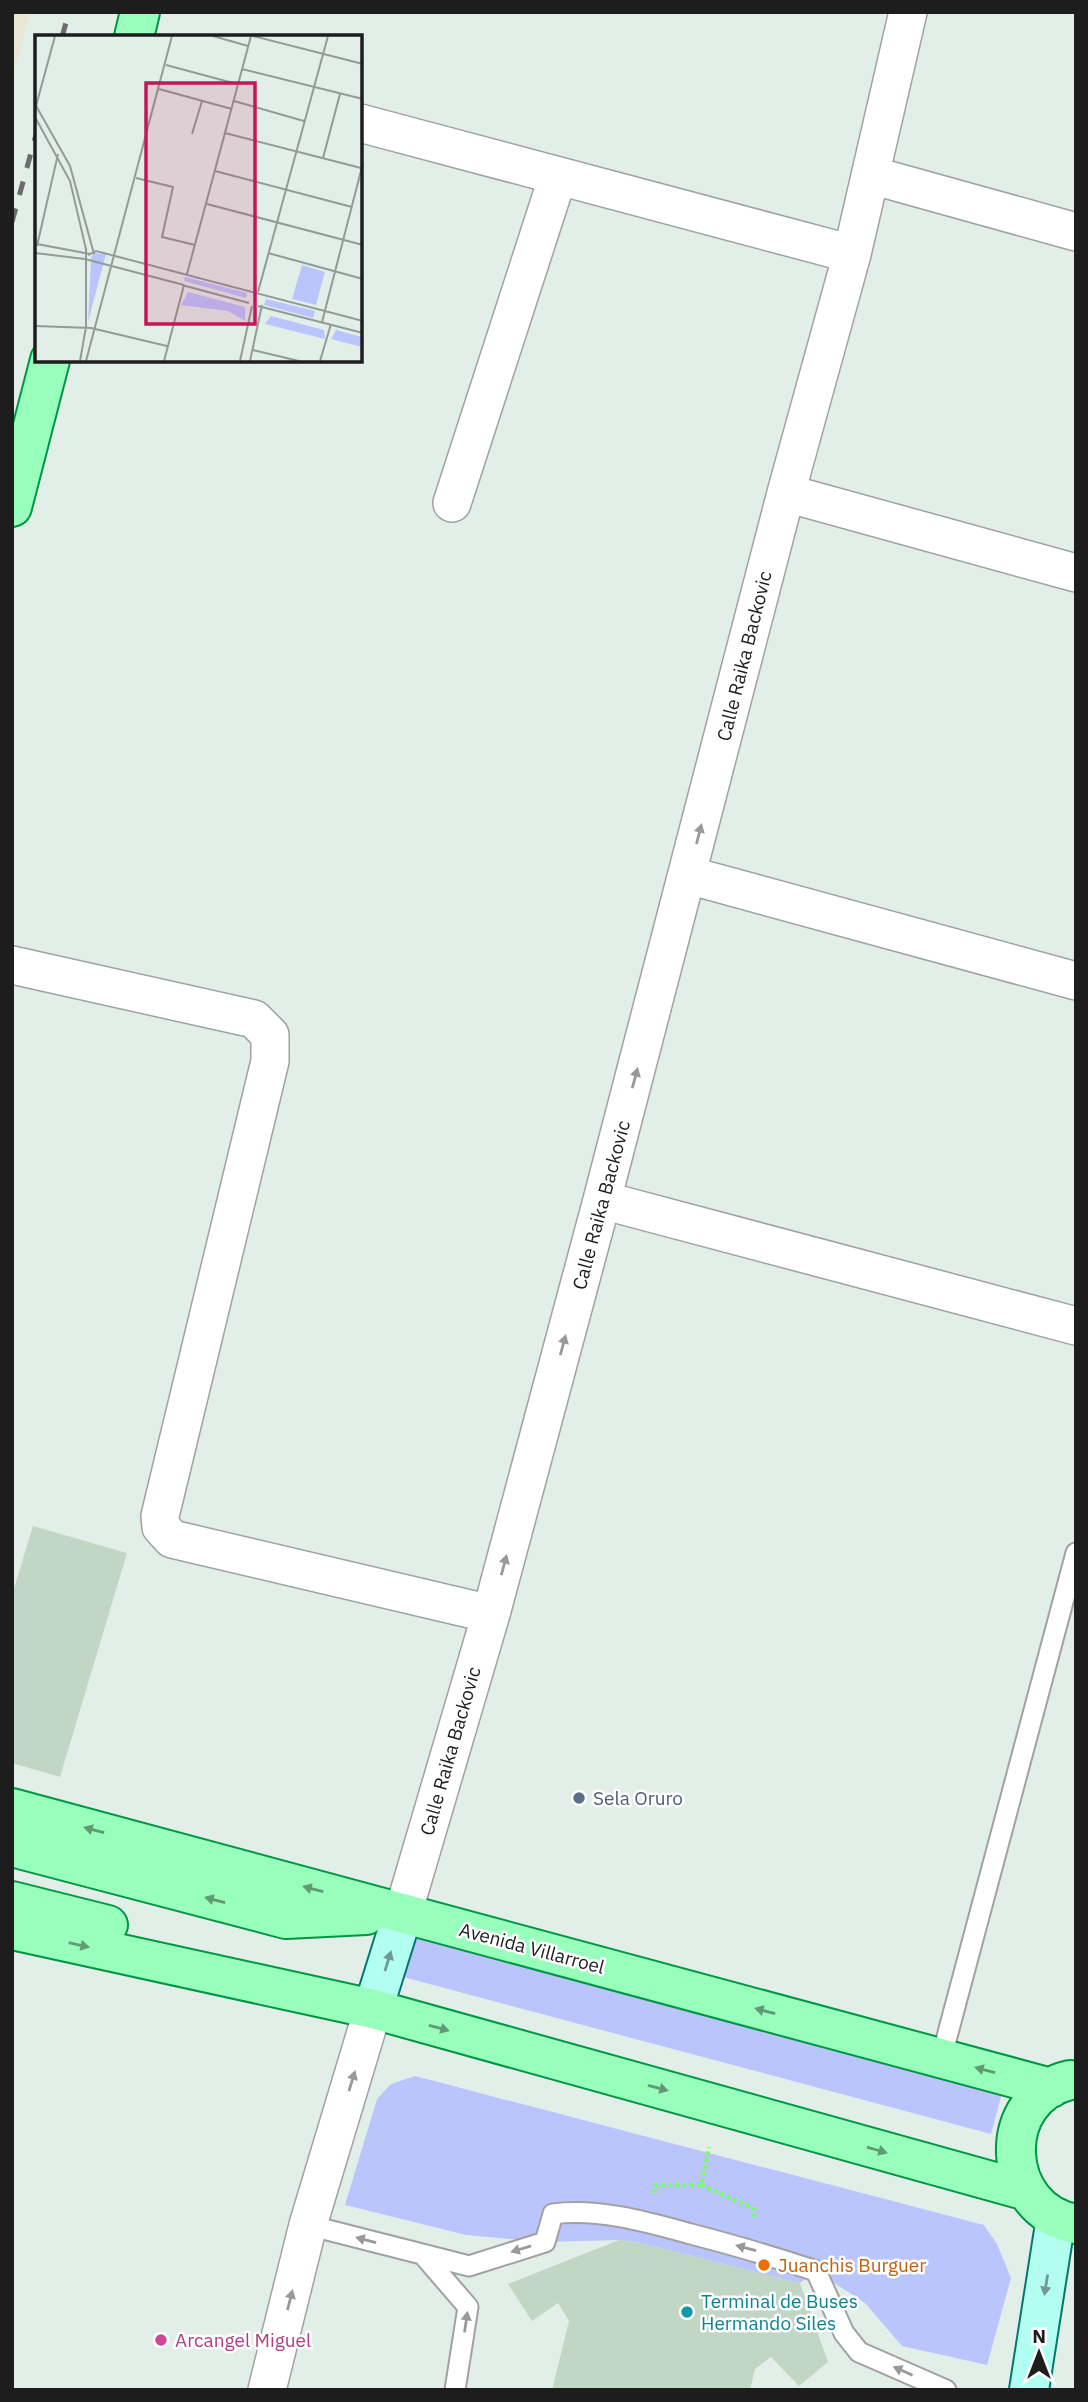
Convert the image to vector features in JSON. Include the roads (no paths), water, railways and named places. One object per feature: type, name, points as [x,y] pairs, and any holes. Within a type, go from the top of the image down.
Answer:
[{"type":"main road","points":[[135,35],[141,12]]},
{"type":"main road","points":[[12,507],[49,362]]},
{"type":"main road","name":"Avenida Villarroel","points":[[12,1808],[941,2059],[1063,2084]]},
{"type":"main road","points":[[12,1847],[286,1919],[403,1913]]},
{"type":"main road","points":[[12,1901],[259,1963],[373,2010]]},
{"type":"main road","name":"Calle Raika Backovic","points":[[373,2010],[403,1913]]},
{"type":"main road","points":[[12,1930],[373,2010],[1027,2191]]},
{"type":"main road","points":[[1029,2390],[1066,2221],[1042,2209],[1027,2191],[1018,2174],[1015,2154],[1017,2135],[1024,2116],[1035,2100],[1063,2084]]},
{"type":"street","name":"Calle Raika Backovic","points":[[403,1913],[491,1614],[603,1200],[786,493],[852,254],[908,12]]},
{"type":"street","points":[[362,124],[852,254]]},
{"type":"street","points":[[871,175],[1076,232]]},
{"type":"street","points":[[452,503],[558,176]]},
{"type":"street","points":[[786,493],[1076,573]]},
{"type":"street","points":[[688,875],[1076,981]]},
{"type":"street","points":[[12,965],[254,1019],[270,1035],[270,1060],[160,1516],[161,1527],[172,1539],[491,1614]]},
{"type":"street","points":[[603,1200],[1076,1326]]},
{"type":"street","name":"Calle Raika Backovic","points":[[267,2390],[308,2225],[373,2010]]},
{"type":"lane","points":[[941,2059],[1076,1553]]},
{"type":"lane","points":[[308,2225],[469,2266],[545,2242],[553,2214],[577,2211],[648,2222],[761,2252],[816,2271],[844,2333],[859,2352],[946,2390]]},
{"type":"lane","points":[[424,2256],[468,2307],[455,2390]]},
{"type":"railway","points":[[63,35],[69,12]]},
{"type":"railway","points":[[12,222],[35,138]]},
{"type":"place","name":"Sela Oruro","points":[[579,1798]]},
{"type":"place","name":"Juanchis Burguer","points":[[764,2265]]},
{"type":"place","name":"Terminal de Buses Hermando Siles","points":[[687,2312]]},
{"type":"place","name":"Arcangel Miguel","points":[[161,2340]]}]
